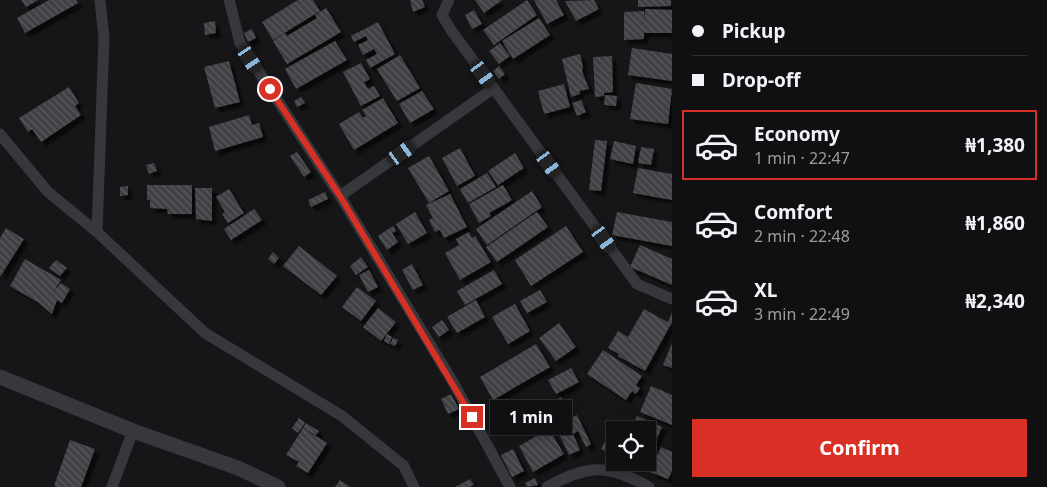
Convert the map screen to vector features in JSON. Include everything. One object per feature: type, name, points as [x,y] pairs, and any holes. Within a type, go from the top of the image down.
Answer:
[{"type":"street","points":[[97,232],[104,38],[100,0]]},
{"type":"street","points":[[228,0],[240,44],[340,196],[452,382],[510,487]]},
{"type":"street","points":[[449,0],[442,15],[451,30],[637,284],[672,299]]},
{"type":"street","points":[[340,196],[494,88]]},
{"type":"street","points":[[0,134],[48,192],[97,232],[205,333],[342,416],[404,466],[414,487]]},
{"type":"street","points":[[0,377],[133,431],[238,468],[278,487]]},
{"type":"street","points":[[112,487],[133,431]]},
{"type":"street","points":[[548,487],[564,478],[597,468],[623,473],[649,487]]},
{"type":"building","points":[[21,0],[38,0],[26,7]]},
{"type":"building","points":[[49,0],[76,0],[78,3],[25,33],[17,18]]},
{"type":"building","points":[[298,0],[313,0],[320,11],[273,40],[262,22]]},
{"type":"building","points":[[410,0],[422,0],[425,7],[413,12]]},
{"type":"building","points":[[475,0],[502,0],[484,13]]},
{"type":"building","points":[[527,0],[537,15],[494,45],[483,30]]},
{"type":"building","points":[[534,0],[556,0],[564,15],[547,24]]},
{"type":"building","points":[[594,0],[599,9],[576,21],[565,1]]},
{"type":"building","points":[[638,0],[671,0],[671,6],[638,7]]},
{"type":"building","points":[[326,8],[341,32],[287,64],[273,41],[285,33],[287,36],[317,18],[315,15]]},
{"type":"building","points":[[645,9],[672,10],[672,33],[644,33],[644,39],[624,40],[624,12],[644,11],[644,24]]},
{"type":"building","points":[[474,10],[482,24],[472,29],[465,15]]},
{"type":"building","points":[[539,18],[550,35],[513,59],[502,41]]},
{"type":"building","points":[[215,21],[216,33],[205,35],[204,23]]},
{"type":"building","points":[[378,22],[395,54],[370,68],[366,60],[377,54],[374,49],[363,55],[358,45],[368,40],[366,36],[354,42],[351,36]]},
{"type":"building","points":[[252,29],[256,38],[248,42],[244,33]]},
{"type":"building","points":[[335,41],[347,60],[296,89],[285,69]]},
{"type":"building","points":[[500,43],[510,56],[499,64],[489,51]]},
{"type":"building","points":[[632,48],[672,54],[672,81],[628,75]]},
{"type":"building","points":[[580,54],[582,71],[589,89],[579,91],[580,94],[571,97],[562,59]]},
{"type":"building","points":[[400,55],[420,88],[397,101],[377,69]]},
{"type":"building","points":[[612,56],[613,92],[595,97],[593,57]]},
{"type":"building","points":[[229,61],[240,102],[215,108],[204,67]]},
{"type":"building","points":[[361,63],[370,79],[364,82],[368,89],[374,86],[380,96],[361,106],[343,72]]},
{"type":"building","points":[[499,66],[505,74],[499,79],[493,71]]},
{"type":"building","points":[[636,83],[672,89],[668,124],[630,119]]},
{"type":"building","points":[[564,84],[570,107],[544,114],[538,91]]},
{"type":"building","points":[[69,87],[79,103],[75,106],[81,115],[41,142],[32,129],[28,132],[19,118]]},
{"type":"building","points":[[422,91],[434,109],[410,123],[399,104]]},
{"type":"building","points":[[605,95],[617,96],[616,106],[604,105]]},
{"type":"building","points":[[301,97],[305,103],[297,107],[294,101]]},
{"type":"building","points":[[383,98],[398,123],[354,150],[339,124],[359,112],[363,118],[366,116],[362,110]]},
{"type":"building","points":[[581,100],[586,112],[577,116],[572,103]]},
{"type":"building","points":[[249,115],[252,125],[259,123],[263,137],[215,151],[209,127]]},
{"type":"building","points":[[595,140],[607,141],[601,191],[589,190]]},
{"type":"building","points":[[614,141],[636,146],[633,164],[610,159]]},
{"type":"building","points":[[641,147],[654,149],[651,165],[638,163]]},
{"type":"building","points":[[460,148],[475,176],[457,186],[442,158]]},
{"type":"building","points":[[297,152],[311,172],[304,177],[290,156]]},
{"type":"building","points":[[515,153],[524,168],[498,185],[488,171]]},
{"type":"building","points":[[429,156],[449,191],[429,203],[408,168]]},
{"type":"building","points":[[154,163],[157,171],[149,174],[146,165]]},
{"type":"building","points":[[638,168],[672,174],[672,200],[633,193]]},
{"type":"building","points":[[487,173],[496,187],[468,203],[460,189]]},
{"type":"building","points":[[147,185],[192,185],[192,214],[168,214],[167,209],[150,208],[150,200],[147,200]]},
{"type":"building","points":[[503,185],[512,200],[489,213],[491,216],[479,223],[469,204]]},
{"type":"building","points":[[128,186],[128,195],[120,196],[120,187]]},
{"type":"building","points":[[195,188],[212,188],[212,221],[196,219]]},
{"type":"building","points":[[229,189],[244,213],[228,223],[222,214],[225,212],[216,197]]},
{"type":"building","points":[[532,191],[542,207],[487,245],[476,229]]},
{"type":"building","points":[[325,192],[328,199],[311,207],[308,200]]},
{"type":"building","points":[[450,194],[467,227],[444,238],[440,230],[435,232],[429,220],[433,218],[426,205]]},
{"type":"building","points":[[254,209],[262,220],[231,240],[224,229]]},
{"type":"building","points":[[415,212],[427,233],[408,244],[396,224]]},
{"type":"building","points":[[537,212],[548,227],[497,262],[486,247]]},
{"type":"building","points":[[617,212],[672,222],[672,246],[612,235]]},
{"type":"building","points":[[393,226],[396,231],[392,233],[398,242],[387,250],[378,236]]},
{"type":"building","points":[[566,226],[583,252],[531,286],[515,260]]},
{"type":"building","points":[[6,228],[24,239],[0,277],[0,238]]},
{"type":"building","points":[[469,232],[472,238],[475,236],[491,262],[460,280],[445,253],[459,245],[456,239]]},
{"type":"building","points":[[640,245],[672,259],[672,285],[630,267]]},
{"type":"building","points":[[299,246],[337,276],[321,295],[283,266]]},
{"type":"building","points":[[273,252],[279,258],[274,264],[268,259]]},
{"type":"building","points":[[361,257],[368,267],[356,275],[350,266]]},
{"type":"building","points":[[25,259],[61,280],[54,291],[61,283],[70,289],[62,303],[57,300],[52,314],[39,303],[10,286]]},
{"type":"building","points":[[56,260],[67,268],[60,276],[49,268]]},
{"type":"building","points":[[412,264],[423,285],[413,290],[402,270]]},
{"type":"building","points":[[369,270],[378,287],[368,292],[359,275]]},
{"type":"building","points":[[494,270],[502,284],[465,305],[457,291]]},
{"type":"building","points":[[357,287],[376,301],[361,321],[342,307]]},
{"type":"building","points":[[540,290],[547,302],[527,313],[520,301]]},
{"type":"building","points":[[476,300],[485,317],[457,333],[447,317]]},
{"type":"building","points":[[515,304],[530,331],[508,344],[492,317]]},
{"type":"building","points":[[378,308],[396,322],[381,341],[363,327]]},
{"type":"building","points":[[644,309],[671,324],[645,371],[618,356],[619,354],[608,348],[618,331],[628,337]]},
{"type":"building","points":[[672,312],[672,324],[668,322]]},
{"type":"building","points":[[442,320],[449,330],[439,337],[432,327]]},
{"type":"building","points":[[559,323],[576,347],[556,361],[539,338]]},
{"type":"building","points":[[387,334],[392,337],[389,344],[384,341]]},
{"type":"building","points":[[393,338],[398,340],[395,346],[390,344]]},
{"type":"building","points":[[672,343],[672,368],[663,365]]},
{"type":"building","points":[[536,344],[550,367],[493,400],[480,377]]},
{"type":"building","points":[[603,350],[642,376],[636,385],[640,388],[636,394],[632,391],[626,400],[587,374]]},
{"type":"building","points":[[571,368],[579,382],[556,394],[548,380]]},
{"type":"building","points":[[651,386],[672,395],[672,425],[640,412]]},
{"type":"building","points":[[451,394],[459,409],[448,414],[441,399]]},
{"type":"building","points":[[561,397],[571,414],[534,434],[524,417]]},
{"type":"building","points":[[577,415],[591,444],[586,447],[578,431],[573,434],[580,450],[569,455],[555,426]]},
{"type":"building","points":[[637,416],[648,421],[635,421]]},
{"type":"building","points":[[299,418],[305,423],[298,433],[292,428]]},
{"type":"building","points":[[306,423],[319,431],[316,435],[303,428]]},
{"type":"building","points":[[656,424],[662,427],[656,441]]},
{"type":"building","points":[[303,428],[327,443],[308,473],[296,466],[299,462],[286,455]]},
{"type":"building","points":[[549,429],[564,454],[533,472],[519,446]]},
{"type":"building","points":[[606,439],[606,452],[601,449]]},
{"type":"building","points":[[70,440],[95,449],[81,487],[54,486]]},
{"type":"building","points":[[661,447],[672,452],[672,471],[668,479],[650,472],[656,471],[656,458]]},
{"type":"building","points":[[513,449],[524,471],[512,477],[501,455]]},
{"type":"building","points":[[535,478],[538,485],[527,487],[525,483]]},
{"type":"building","points":[[470,479],[474,485],[455,487]]},
{"type":"building","points":[[340,480],[350,487],[335,487]]},
{"type":"route","points":[[270,89],[340,196],[472,417]]}]
